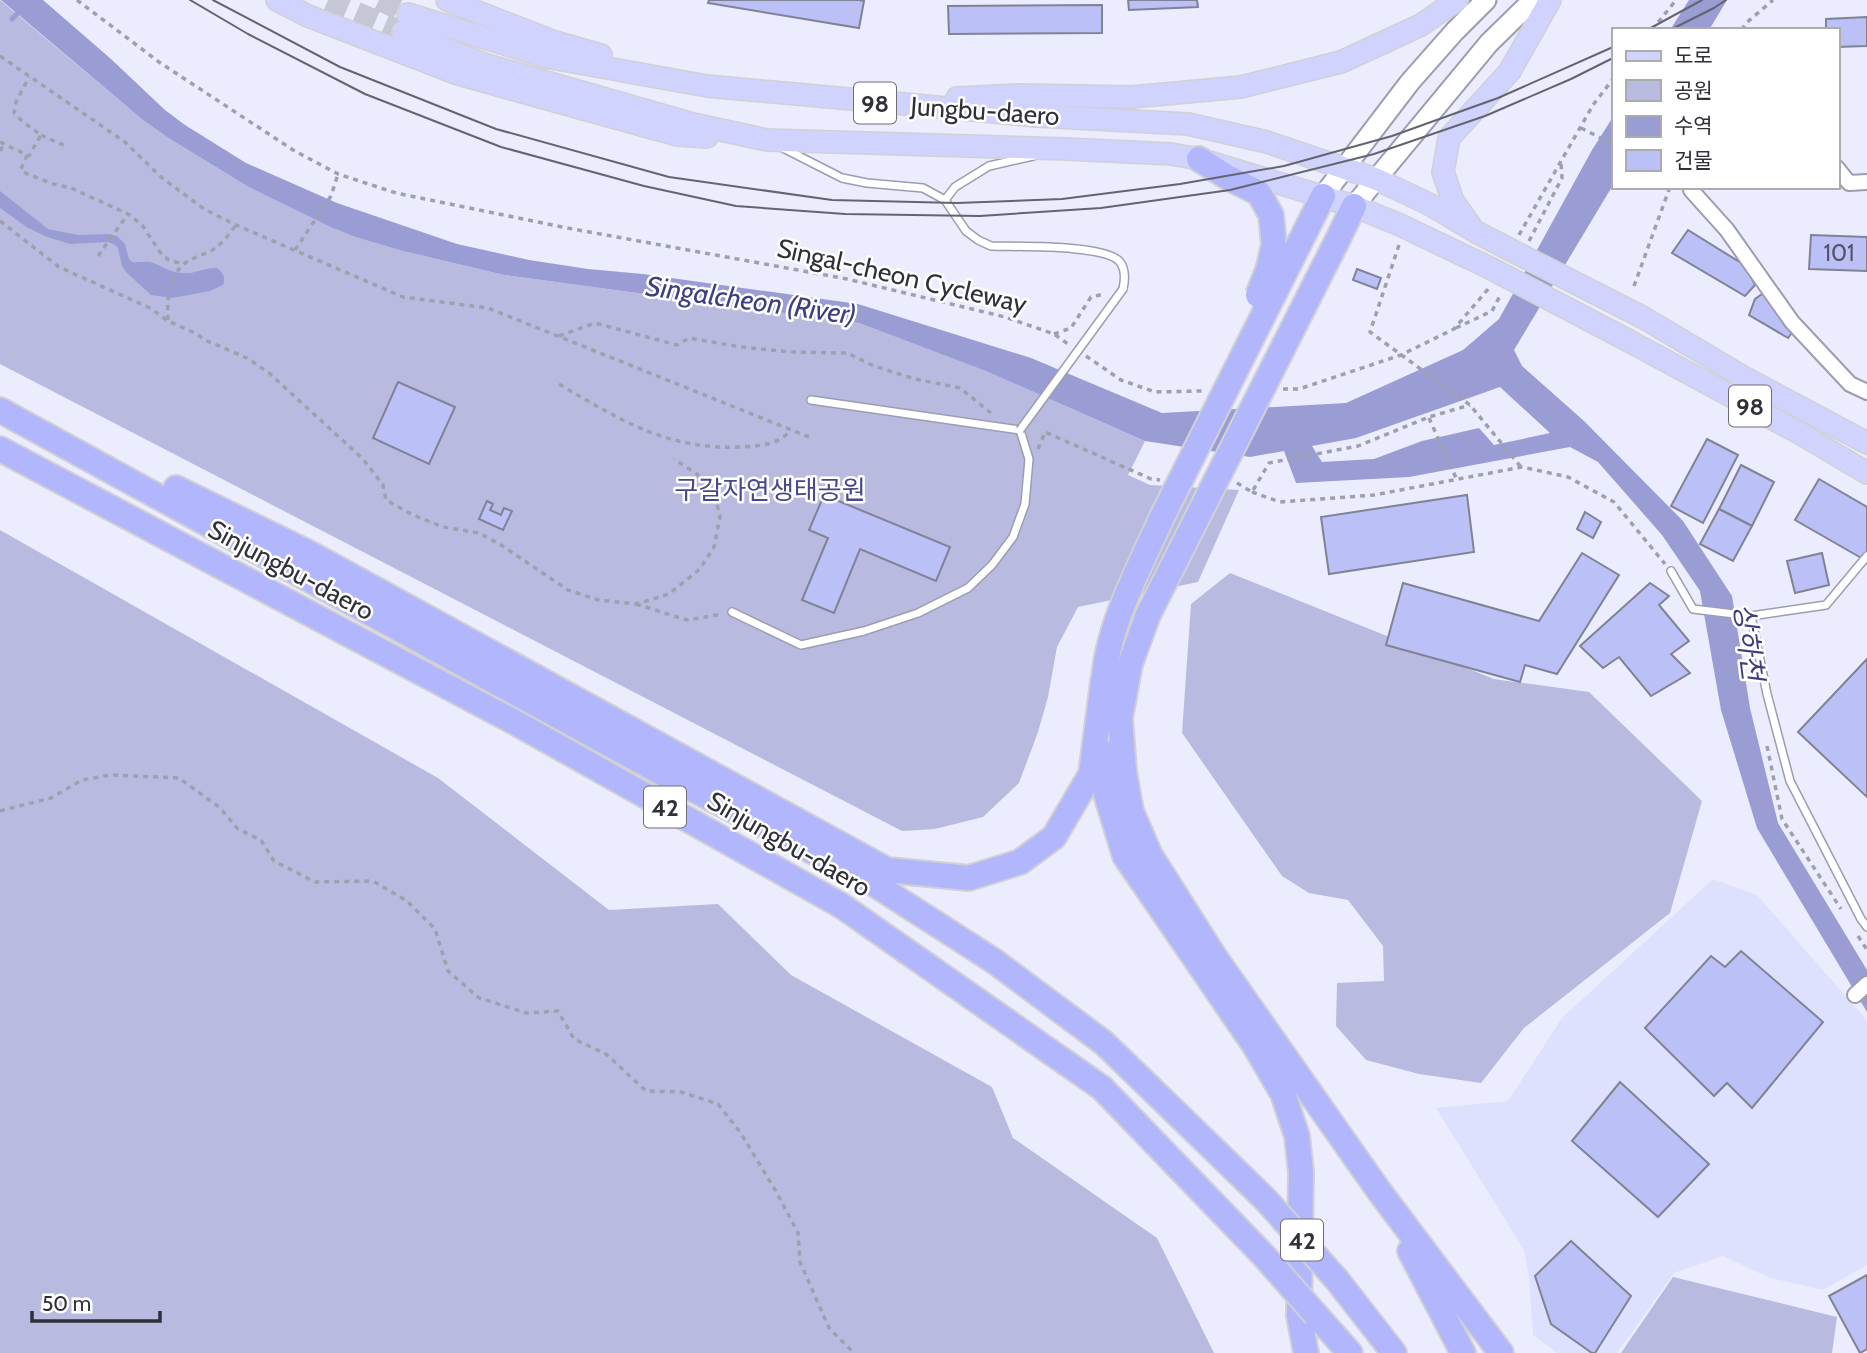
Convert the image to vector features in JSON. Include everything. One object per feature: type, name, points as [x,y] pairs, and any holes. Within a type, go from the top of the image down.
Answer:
[{"type":"highway","points":[[0,402],[311,554],[887,870],[969,878],[1020,862],[1054,837],[1091,774],[1103,682],[1114,628],[1268,270],[1274,245],[1271,215],[1259,193],[1199,159]]},
{"type":"highway","points":[[1162,517],[1323,196]]},
{"type":"highway","points":[[1354,206],[1148,615],[1130,664],[1120,718],[1124,771],[1131,811],[1150,855],[1214,956],[1379,1191],[1502,1353]]},
{"type":"highway","name":"Sinjungbu-daero","points":[[0,410],[660,772],[868,880],[995,961],[1104,1043],[1266,1200],[1337,1280],[1394,1353]]},
{"type":"highway","name":"Sinjungbu-daero","points":[[0,449],[518,724],[842,906],[1102,1088],[1265,1257],[1348,1352]]},
{"type":"highway","points":[[1103,682],[1106,794],[1125,856],[1255,1046],[1283,1094],[1297,1136],[1301,1172],[1299,1315],[1306,1353]]},
{"type":"highway","points":[[1379,1191],[1463,1353]]},
{"type":"main road","points":[[277,0],[308,16],[458,74],[677,135],[767,140]]},
{"type":"main road","points":[[447,0],[552,41],[707,86]]},
{"type":"main road","points":[[876,103],[1020,95],[1132,97],[1241,87],[1341,62],[1421,25],[1457,0]]},
{"type":"main road","points":[[1323,196],[1410,82],[1486,0]]},
{"type":"main road","points":[[1354,206],[1489,43],[1533,0]]},
{"type":"main road","points":[[1476,232],[1452,201],[1443,172],[1449,138],[1510,71],[1550,0]]},
{"type":"main road","name":"Jungbu-daero","points":[[1490,278],[1399,225],[1354,206],[1199,159],[1171,154],[1066,149],[767,140],[693,124],[484,64],[406,23],[546,57],[707,86],[1037,116],[1188,124],[1267,142],[1376,179],[1429,204],[1476,232],[1510,244]]},
{"type":"main road","name":"98","points":[[1510,244],[1745,378],[1867,443]]},
{"type":"main road","name":"98","points":[[1490,278],[1630,342],[1801,434],[1867,473]]},
{"type":"street","points":[[1839,170],[1849,183],[1867,182]]},
{"type":"street","points":[[1691,190],[1727,230],[1792,322],[1850,384],[1867,392]]},
{"type":"street","points":[[1855,995],[1867,984]]},
{"type":"lane","points":[[767,140],[842,178],[923,188],[945,200],[967,231],[991,246],[1093,250],[1110,255],[1121,263],[1126,277],[1123,289],[1020,430]]},
{"type":"lane","points":[[945,200],[955,187],[989,166],[1066,149]]},
{"type":"lane","points":[[811,400],[1020,430]]},
{"type":"lane","points":[[732,612],[802,645],[864,631],[918,613],[968,588],[992,565],[1013,537],[1025,504],[1029,459],[1020,430]]},
{"type":"lane","points":[[1671,570],[1693,609],[1751,616],[1826,605],[1867,556]]},
{"type":"lane","points":[[1751,616],[1767,694],[1790,781],[1867,927]]},
{"type":"path","name":"Singal-cheon Cycleway","points":[[78,0],[159,62],[293,150],[338,174],[396,193],[562,228],[847,279],[1005,317],[1054,334],[1121,380],[1155,392],[1208,391]]},
{"type":"path","points":[[1654,28],[1676,0]]},
{"type":"path","points":[[1743,28],[1773,0]]},
{"type":"path","points":[[0,56],[125,142],[161,177],[204,209],[236,225],[403,297],[488,308],[809,437]]},
{"type":"path","points":[[29,77],[16,102],[14,113],[41,135],[68,147]]},
{"type":"path","points":[[1510,244],[1593,105],[1612,80]]},
{"type":"path","points":[[1581,128],[1612,144]]},
{"type":"path","points":[[0,151],[2,143],[31,156],[41,135]]},
{"type":"path","points":[[27,155],[21,169],[23,172],[52,184],[71,188],[128,214],[142,225],[162,255],[183,264]]},
{"type":"path","points":[[295,250],[331,195],[338,174]]},
{"type":"path","points":[[1634,286],[1669,189]]},
{"type":"path","points":[[98,256],[128,214]]},
{"type":"path","points":[[0,221],[59,267],[150,308],[168,321],[247,358],[269,373],[363,459],[383,485],[386,500],[413,515],[443,527],[479,533],[568,590],[599,600],[636,604],[687,620],[732,612]]},
{"type":"path","points":[[168,321],[170,288],[178,271],[183,264],[218,246],[236,225]]},
{"type":"path","points":[[1399,245],[1370,332],[1470,405],[1522,467]]},
{"type":"path","points":[[1273,390],[1299,389],[1401,355],[1454,329],[1490,278]]},
{"type":"path","points":[[1054,334],[1071,328],[1091,298],[1112,292]]},
{"type":"path","points":[[559,336],[595,323],[677,345],[689,338],[790,352],[847,353],[874,366],[915,379],[960,388],[993,415]]},
{"type":"path","points":[[559,384],[643,430],[679,442],[721,447],[763,446],[784,438],[791,430]]},
{"type":"path","points":[[1282,461],[1358,446],[1429,417],[1470,405]]},
{"type":"path","points":[[1429,417],[1457,480]]},
{"type":"path","points":[[1038,449],[1045,432],[1151,479]]},
{"type":"path","points":[[636,604],[669,594],[700,569],[714,547],[720,517],[714,492],[698,474],[674,459]]},
{"type":"path","points":[[1252,492],[1280,502],[1374,495],[1522,467],[1568,477],[1614,502],[1671,570]]},
{"type":"path","points":[[0,811],[51,798],[82,780],[111,775],[179,778],[219,807],[238,829],[261,840],[274,861],[315,882],[373,881],[407,901],[435,929],[448,971],[479,998],[527,1013],[558,1011],[574,1039],[606,1054],[646,1091],[681,1093],[718,1104],[740,1132],[798,1233],[800,1262],[829,1328],[854,1353]]},
{"type":"shaded area","points":[[1713,879],[1757,895],[1867,1022],[1867,1265],[1823,1290],[1770,1278],[1723,1256],[1674,1273],[1617,1353],[1557,1353],[1533,1335],[1529,1277],[1524,1250],[1436,1108],[1508,1101],[1562,1018]]},
{"type":"green space","name":"구갈자연생태공원","points":[[0,0],[144,121],[247,186],[304,213],[407,252],[504,275],[859,323],[988,372],[1145,441],[1128,475],[1150,485],[1239,490],[1198,582],[1078,607],[1057,647],[1048,697],[1019,783],[983,817],[935,829],[902,831],[0,364]]},
{"type":"green space","points":[[1449,440],[1457,455],[1437,460],[1432,446]]},
{"type":"green space","points":[[0,530],[438,778],[609,910],[718,904],[791,975],[992,1087],[1013,1138],[1157,1238],[1214,1353],[0,1353]]},
{"type":"green space","points":[[1230,573],[1494,679],[1589,692],[1702,801],[1670,913],[1524,1028],[1481,1083],[1419,1074],[1366,1060],[1336,1026],[1337,983],[1384,981],[1383,946],[1348,900],[1309,893],[1282,876],[1182,733],[1191,604]]},
{"type":"green space","points":[[1673,1277],[1837,1317],[1832,1353],[1621,1353]]},
{"type":"water","name":"Singalcheon (River)","points":[[1,0],[43,0],[185,125],[246,163],[337,203],[457,244],[529,260],[858,304],[1031,358],[1162,413],[1346,403],[1463,350],[1499,319],[1612,119],[1612,187],[1514,350],[1522,366],[1584,421],[1683,521],[1732,596],[1750,708],[1778,823],[1867,970],[1867,1012],[1757,828],[1721,710],[1700,591],[1662,535],[1598,462],[1570,447],[1409,477],[1296,483],[1284,451],[1250,457],[1145,441],[988,372],[859,323],[504,275],[356,237],[247,186],[144,121]],"holes":[[[1500,387],[1550,433],[1494,445],[1479,428],[1422,441],[1374,459],[1322,462],[1312,446],[1356,438]]]},
{"type":"water","points":[[1689,0],[1727,0],[1710,28],[1671,28]]},
{"type":"water","points":[[0,191],[48,229],[78,235],[117,236],[125,244],[132,262],[150,262],[174,272],[187,273],[217,268],[223,275],[223,285],[210,291],[172,298],[151,295],[127,273],[115,245],[108,242],[70,244],[47,237],[28,228],[0,208]]},
{"type":"building","points":[[709,0],[864,1],[859,28],[708,3]]},
{"type":"building","points":[[1128,0],[1197,0],[1198,7],[1129,10]]},
{"type":"building","points":[[1102,5],[1102,33],[949,34],[948,6]]},
{"type":"building","points":[[1867,17],[1867,46],[1839,47],[1839,28],[1826,28],[1826,19]]},
{"type":"building","points":[[1688,230],[1746,266],[1755,285],[1745,296],[1672,253]]},
{"type":"building","points":[[1811,235],[1867,237],[1867,271],[1809,269]]},
{"type":"building","points":[[1357,269],[1381,278],[1377,289],[1353,280]]},
{"type":"building","points":[[1765,292],[1794,330],[1788,338],[1749,315],[1755,299]]},
{"type":"building","points":[[398,382],[455,407],[429,464],[373,438]]},
{"type":"building","points":[[1707,439],[1738,455],[1703,523],[1671,506]]},
{"type":"building","points":[[1741,465],[1774,482],[1752,526],[1719,509]]},
{"type":"building","points":[[1819,479],[1867,507],[1867,552],[1863,559],[1795,520]]},
{"type":"building","points":[[824,495],[950,547],[936,581],[860,549],[834,613],[802,600],[828,538],[809,530]]},
{"type":"building","points":[[1467,495],[1474,552],[1329,574],[1321,517]]},
{"type":"building","points":[[487,501],[493,504],[490,510],[501,515],[504,508],[512,511],[503,530],[479,519]]},
{"type":"building","points":[[1719,509],[1752,526],[1733,561],[1700,544]]},
{"type":"building","points":[[1585,512],[1601,522],[1593,538],[1577,529]]},
{"type":"building","points":[[1582,553],[1619,575],[1557,674],[1525,665],[1520,682],[1386,645],[1403,583],[1539,621]]},
{"type":"building","points":[[1822,553],[1829,585],[1795,593],[1787,561]]},
{"type":"building","points":[[1650,583],[1669,596],[1659,605],[1689,641],[1671,654],[1690,673],[1651,696],[1619,657],[1603,668],[1580,646]]},
{"type":"building","points":[[1867,659],[1867,797],[1798,732]]},
{"type":"building","points":[[1741,951],[1823,1022],[1752,1108],[1727,1083],[1714,1096],[1645,1028],[1711,956],[1725,967]]},
{"type":"building","points":[[1620,1082],[1709,1164],[1658,1217],[1572,1141]]},
{"type":"building","points":[[1571,1241],[1631,1296],[1595,1353],[1551,1324],[1535,1276]]},
{"type":"building","points":[[1867,1275],[1867,1349],[1860,1353],[1829,1296]]},
{"type":"waterway","points":[[12,19],[21,10]]},
{"type":"tunnel","points":[[328,0],[403,32]]},
{"type":"tunnel","points":[[379,0],[408,14]]},
{"type":"tram line","points":[[190,0],[248,34],[365,94],[501,147],[644,186],[736,206],[845,214],[980,216],[1101,208],[1230,190],[1374,154],[1485,116],[1612,58]]},
{"type":"tram line","points":[[213,0],[340,67],[496,129],[669,177],[832,200],[957,203],[1062,199],[1180,184],[1284,166],[1392,136],[1498,98],[1612,47]]},
{"type":"tram line","points":[[1651,28],[1702,0]]},
{"type":"tram line","points":[[1674,28],[1726,0]]},
{"type":"water label","name":"상하천","points":[[1749,642]]}]
